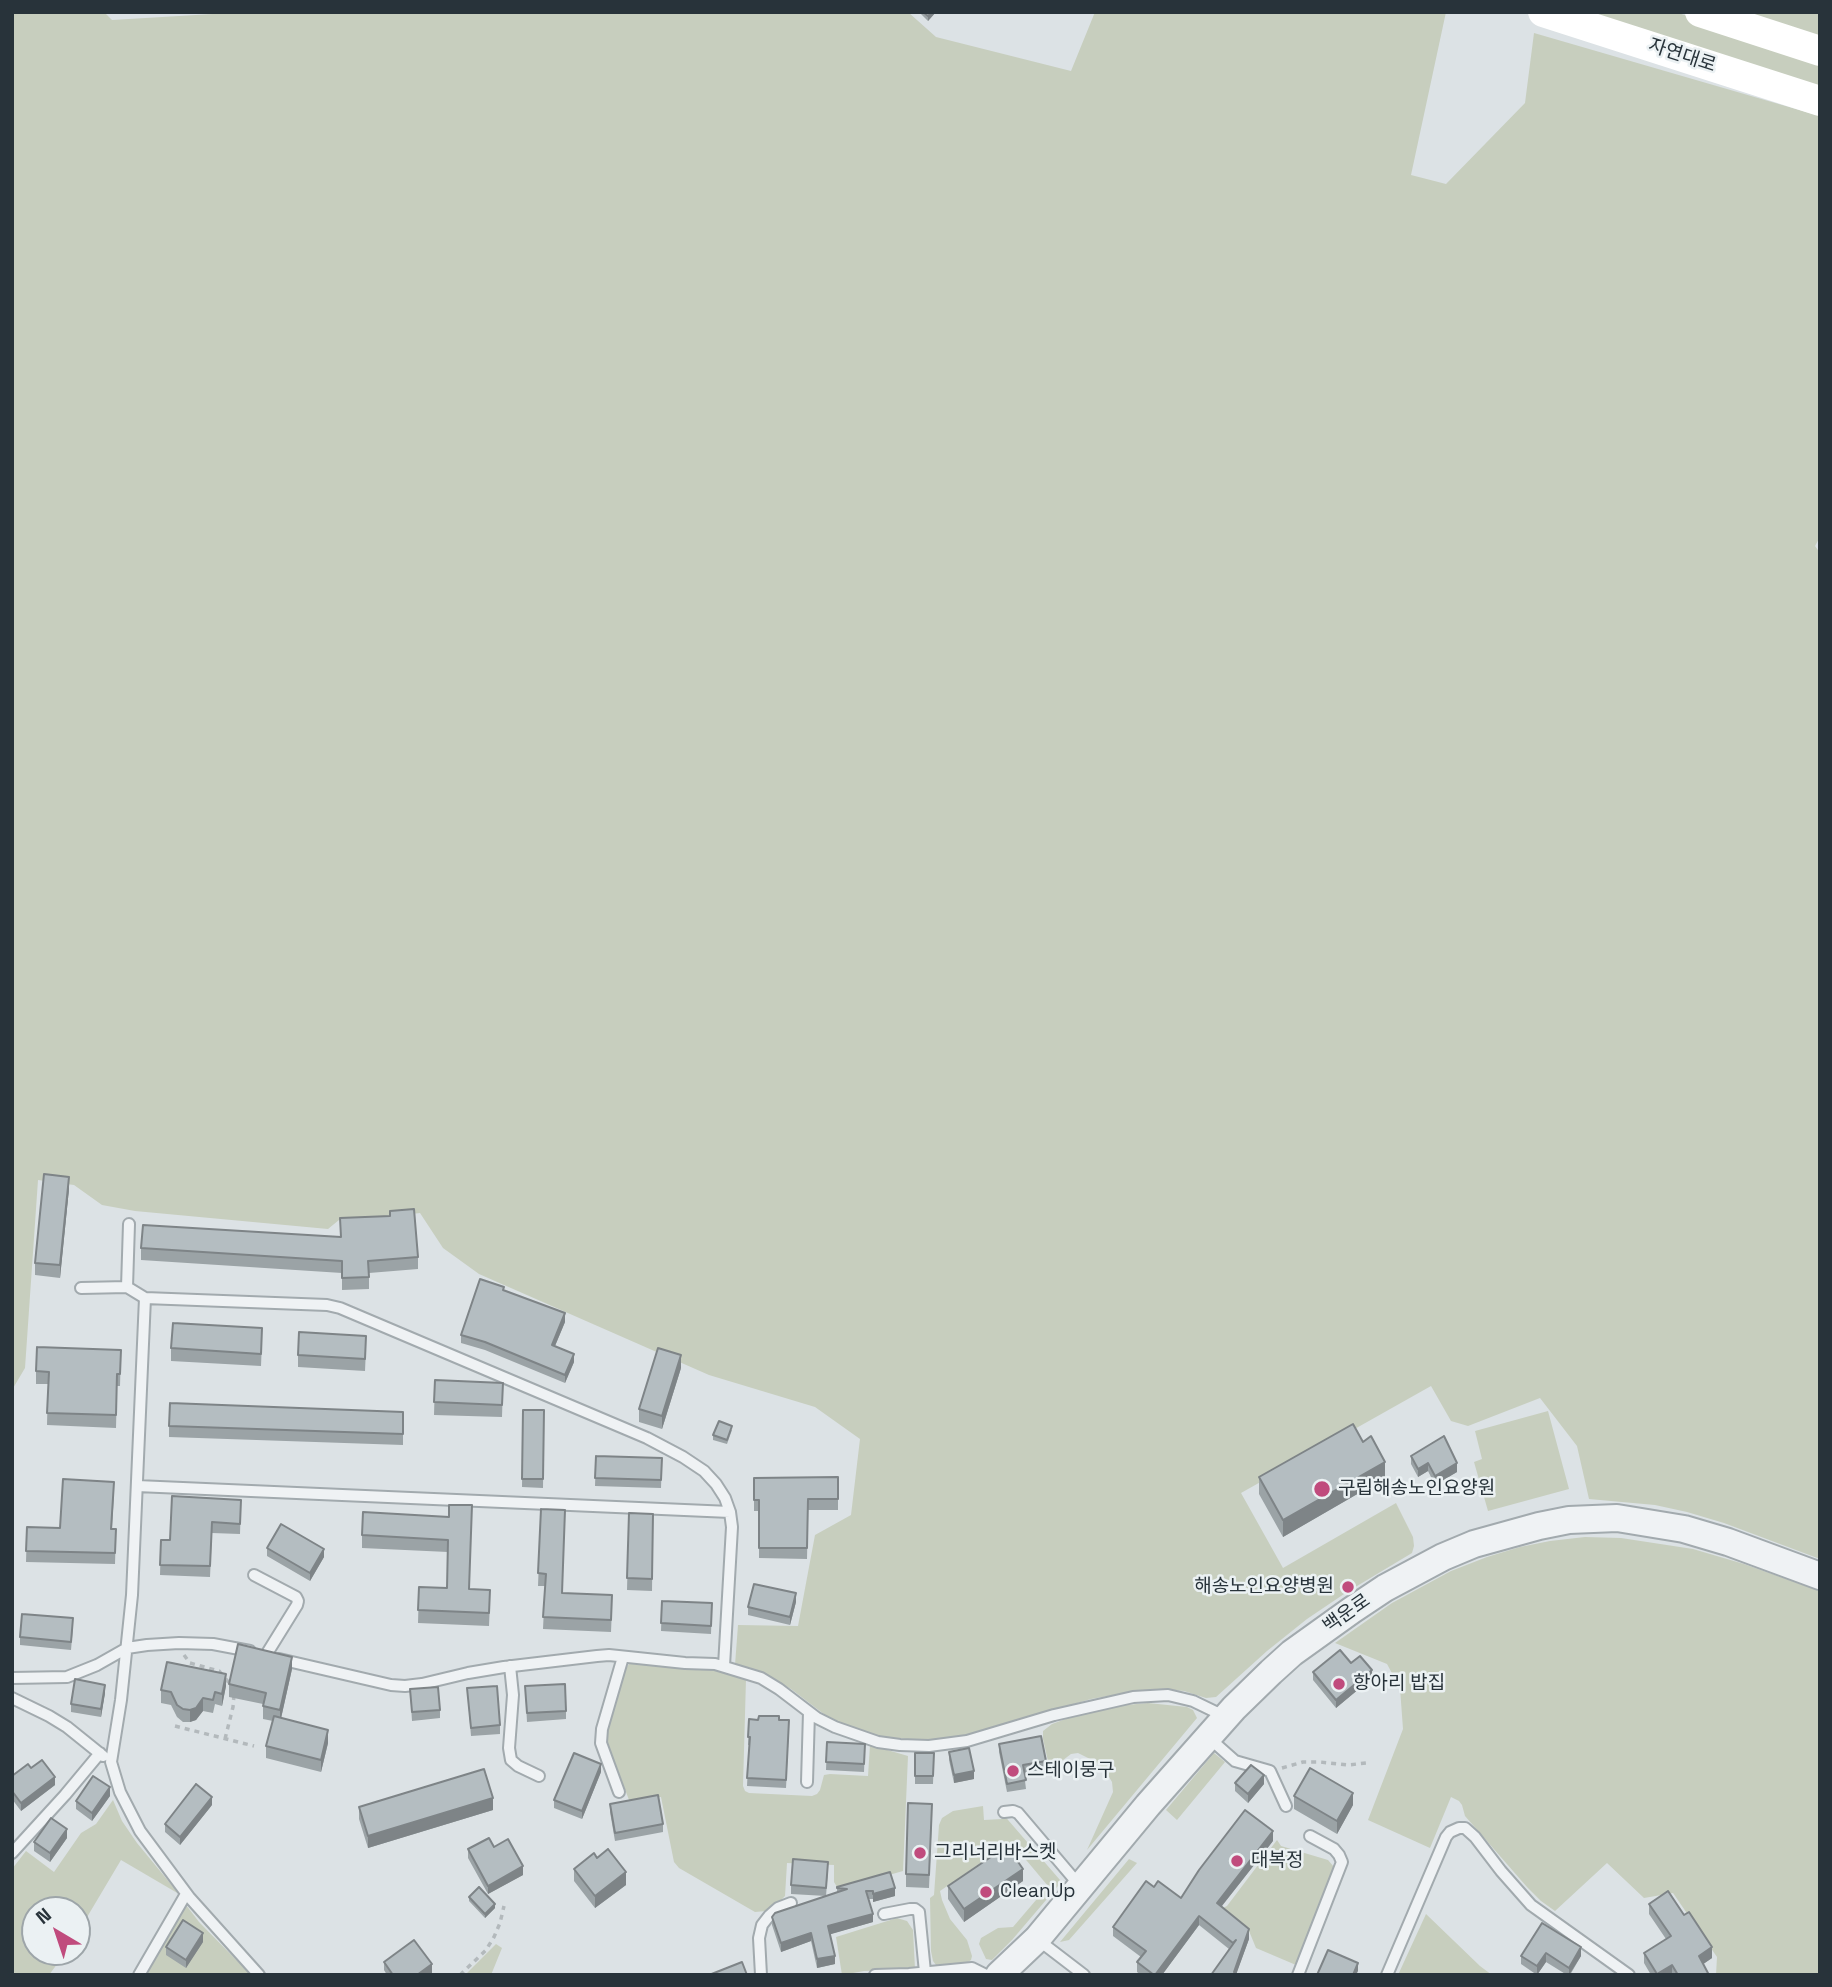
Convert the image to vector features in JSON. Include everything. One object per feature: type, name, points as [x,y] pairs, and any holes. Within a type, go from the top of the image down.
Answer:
[{"type":"main road","name":"자연대로","points":[[1543,12],[1820,101]]},
{"type":"main road","points":[[1700,12],[1820,51]]},
{"type":"street","name":"백운로","points":[[999,1975],[1037,1939],[1148,1805],[1263,1679],[1293,1653],[1385,1588],[1438,1559],[1464,1548],[1539,1526],[1592,1518],[1617,1518],[1649,1521],[1684,1529],[1820,1576]]},
{"type":"lane","points":[[127,1287],[129,1224]]},
{"type":"lane","points":[[81,1288],[127,1287],[145,1298],[327,1305],[351,1311],[647,1438],[683,1457],[704,1471],[716,1484],[730,1512],[732,1537],[723,1666]]},
{"type":"lane","points":[[145,1298],[132,1595],[121,1700],[111,1762],[128,1811],[140,1831],[186,1894],[259,1975]]},
{"type":"lane","points":[[137,1486],[730,1512]]},
{"type":"lane","points":[[254,1575],[296,1597],[298,1601],[266,1655]]},
{"type":"lane","points":[[12,1678],[67,1677],[97,1665],[127,1648],[185,1643],[213,1644],[405,1686],[422,1685],[510,1666],[597,1656],[723,1666],[761,1678],[835,1727],[878,1742],[929,1746],[967,1741],[1095,1704],[1133,1697],[1168,1695],[1193,1701],[1226,1717]]},
{"type":"lane","points":[[619,1792],[601,1743],[602,1729],[622,1657]]},
{"type":"lane","points":[[510,1666],[513,1695],[509,1748],[512,1760],[518,1766],[539,1776]]},
{"type":"lane","points":[[12,1698],[58,1721],[111,1762]]},
{"type":"lane","points":[[807,1782],[809,1712]]},
{"type":"lane","points":[[1208,1737],[1235,1760],[1270,1772],[1286,1806]]},
{"type":"lane","points":[[12,1853],[100,1753]]},
{"type":"lane","points":[[1004,1812],[1018,1813],[1080,1886]]},
{"type":"lane","points":[[1387,1975],[1443,1843],[1450,1832],[1460,1828],[1465,1828],[1475,1837],[1531,1905],[1629,1975]]},
{"type":"lane","points":[[1298,1975],[1342,1861],[1334,1849],[1310,1836]]},
{"type":"lane","points":[[139,1975],[186,1894]]},
{"type":"lane","points":[[761,1975],[759,1938],[762,1925],[778,1908],[791,1903]]},
{"type":"lane","points":[[884,1914],[910,1909],[919,1912],[925,1972]]},
{"type":"lane","points":[[1037,1939],[1084,1975]]},
{"type":"lane","points":[[875,1975],[972,1968],[986,1975]]},
{"type":"path","points":[[185,1643],[186,1660],[219,1671],[231,1685],[233,1707],[225,1739]]},
{"type":"path","points":[[175,1726],[254,1746]]},
{"type":"path","points":[[1270,1772],[1303,1762],[1348,1765],[1366,1763]]},
{"type":"path","points":[[460,1975],[486,1950],[500,1923],[504,1906]]},
{"type":"green space","points":[[12,12],[104,12],[112,20],[246,12],[908,12],[936,37],[1071,71],[1095,12],[1446,12],[1411,175],[1446,184],[1525,103],[1534,33],[1820,116],[1820,537],[1815,546],[1820,553],[1820,1559],[1687,1512],[1655,1505],[1589,1499],[1577,1446],[1540,1398],[1468,1426],[1451,1421],[1431,1386],[1241,1493],[1283,1568],[1396,1503],[1413,1537],[1414,1546],[1412,1553],[1307,1619],[1216,1697],[1206,1698],[1184,1691],[1164,1689],[1137,1691],[1091,1699],[964,1736],[906,1739],[879,1736],[851,1728],[829,1718],[791,1689],[770,1677],[735,1665],[738,1625],[798,1626],[815,1535],[851,1515],[860,1439],[815,1407],[709,1375],[479,1274],[443,1248],[420,1213],[339,1220],[328,1229],[135,1211],[102,1205],[74,1185],[38,1180],[25,1368],[12,1390]]},
{"type":"green space","points":[[1573,12],[1675,12],[1820,58],[1820,92]]},
{"type":"green space","points":[[1730,12],[1820,12],[1820,41]]},
{"type":"green space","points":[[1548,1411],[1569,1489],[1488,1511],[1474,1462],[1482,1459],[1475,1431]]},
{"type":"green space","points":[[1585,1537],[1621,1538],[1693,1549],[1820,1591],[1820,1975],[1716,1975],[1717,1957],[1673,1893],[1644,1898],[1607,1863],[1555,1911],[1527,1887],[1465,1816],[1459,1801],[1451,1797],[1430,1848],[1368,1820],[1403,1729],[1400,1688],[1387,1664],[1335,1643],[1392,1603],[1451,1571],[1520,1547]]},
{"type":"green space","points":[[630,1663],[723,1670],[746,1679],[743,1786],[749,1793],[812,1796],[820,1790],[824,1775],[868,1776],[870,1745],[908,1756],[903,1871],[843,1888],[837,1887],[834,1882],[834,1865],[787,1863],[785,1896],[774,1907],[755,1912],[679,1868],[674,1862],[661,1797],[629,1800],[607,1742],[624,1670]]},
{"type":"green space","points":[[1148,1703],[1187,1707],[1193,1710],[1197,1718],[1087,1850],[1113,1792],[1112,1782],[1096,1762],[1078,1753],[1071,1754],[1050,1770],[1043,1731],[1052,1724],[1071,1717]]},
{"type":"green space","points":[[1214,1753],[1225,1762],[1177,1820],[1166,1810]]},
{"type":"green space","points":[[113,1800],[122,1821],[137,1843],[179,1894],[121,1860],[91,1910],[91,1896],[21,1896],[21,1966],[56,1966],[49,1975],[12,1975],[12,1869],[26,1851],[54,1872],[81,1833],[96,1824]]},
{"type":"green space","points":[[983,1806],[984,1820],[1002,1819],[1002,1813],[1060,1880],[1058,1886],[1012,1940],[992,1960],[986,1959],[979,1944],[981,1938],[998,1928],[1013,1927],[1048,1886],[1011,1842],[940,1891],[950,1919],[967,1940],[972,1956],[967,1963],[936,1965],[931,1951],[930,1898],[934,1895],[939,1825],[942,1818],[953,1811]]},
{"type":"green space","points":[[1277,1840],[1281,1846],[1328,1860],[1334,1867],[1296,1965],[1256,1948],[1249,1931],[1218,1907],[1227,1906]]},
{"type":"green space","points":[[1129,1859],[1137,1863],[1069,1940],[1060,1942]]},
{"type":"green space","points":[[186,1905],[199,1922],[251,1975],[144,1975]]},
{"type":"green space","points":[[1426,1914],[1480,1966],[1492,1975],[1398,1975]]},
{"type":"green space","points":[[897,1918],[907,1921],[913,1930],[915,1969],[864,1971],[842,1975],[836,1937]]},
{"type":"green space","points":[[496,1944],[502,1948],[491,1975],[465,1975]]},
{"type":"building","points":[[44,1174],[69,1177],[60,1265],[35,1263]]},
{"type":"building","points":[[414,1209],[418,1257],[368,1261],[369,1277],[342,1278],[342,1261],[141,1248],[143,1225],[341,1237],[340,1218],[390,1216],[390,1211]]},
{"type":"building","points":[[480,1279],[565,1313],[552,1345],[574,1354],[565,1375],[461,1335]]},
{"type":"building","points":[[173,1323],[262,1328],[261,1354],[171,1348]]},
{"type":"building","points":[[299,1332],[366,1336],[365,1359],[298,1355]]},
{"type":"building","points":[[37,1347],[121,1350],[120,1374],[117,1374],[116,1415],[47,1413],[49,1372],[36,1371]]},
{"type":"building","points":[[658,1348],[681,1355],[662,1416],[639,1409]]},
{"type":"building","points":[[435,1380],[503,1383],[502,1405],[434,1402]]},
{"type":"building","points":[[170,1403],[403,1412],[403,1434],[169,1426]]},
{"type":"building","points":[[523,1410],[544,1410],[543,1479],[522,1479]]},
{"type":"building","points":[[719,1421],[732,1426],[727,1440],[713,1435]]},
{"type":"building","points":[[1353,1424],[1363,1442],[1371,1436],[1385,1462],[1283,1520],[1259,1477]]},
{"type":"building","points":[[1444,1436],[1457,1463],[1435,1476],[1428,1463],[1418,1469],[1411,1456]]},
{"type":"building","points":[[596,1456],[662,1458],[661,1480],[595,1478]]},
{"type":"building","points":[[838,1477],[838,1499],[808,1499],[807,1548],[759,1548],[759,1500],[754,1500],[754,1478]]},
{"type":"building","points":[[63,1479],[114,1482],[111,1529],[116,1529],[115,1553],[26,1551],[27,1527],[60,1528]]},
{"type":"building","points":[[172,1496],[241,1500],[240,1524],[212,1522],[210,1566],[160,1565],[161,1540],[170,1540]]},
{"type":"building","points":[[449,1505],[472,1505],[469,1589],[490,1590],[489,1613],[418,1610],[419,1587],[447,1588],[448,1540],[362,1535],[363,1512],[449,1517]]},
{"type":"building","points":[[541,1509],[565,1510],[562,1593],[612,1595],[611,1620],[543,1617],[546,1574],[538,1573]]},
{"type":"building","points":[[629,1513],[653,1514],[652,1579],[627,1578]]},
{"type":"building","points":[[281,1524],[324,1549],[310,1573],[267,1548]]},
{"type":"building","points":[[754,1584],[796,1593],[790,1617],[748,1607]]},
{"type":"building","points":[[662,1601],[712,1603],[711,1626],[661,1623]]},
{"type":"building","points":[[22,1614],[73,1618],[71,1642],[20,1637]]},
{"type":"building","points":[[238,1644],[292,1657],[280,1710],[263,1706],[266,1693],[229,1684]]},
{"type":"building","points":[[1340,1650],[1351,1663],[1360,1656],[1372,1670],[1336,1700],[1313,1672]]},
{"type":"building","points":[[167,1662],[226,1674],[222,1694],[215,1692],[213,1700],[203,1698],[196,1708],[183,1709],[177,1705],[171,1692],[161,1690]]},
{"type":"building","points":[[75,1679],[105,1685],[101,1709],[71,1704]]},
{"type":"building","points":[[565,1684],[566,1711],[527,1713],[525,1686]]},
{"type":"building","points":[[497,1686],[500,1725],[471,1728],[467,1688]]},
{"type":"building","points":[[438,1687],[440,1710],[412,1712],[410,1689]]},
{"type":"building","points":[[274,1716],[328,1730],[321,1760],[266,1746]]},
{"type":"building","points":[[759,1716],[779,1716],[779,1720],[789,1720],[786,1780],[747,1778],[749,1719],[758,1720]]},
{"type":"building","points":[[1041,1736],[1046,1761],[1023,1765],[1026,1780],[1007,1784],[999,1744]]},
{"type":"building","points":[[827,1742],[865,1744],[864,1764],[826,1762]]},
{"type":"building","points":[[969,1748],[974,1771],[954,1775],[949,1752]]},
{"type":"building","points":[[574,1753],[601,1764],[582,1811],[554,1800]]},
{"type":"building","points":[[915,1753],[934,1753],[933,1776],[915,1776]]},
{"type":"building","points":[[42,1760],[55,1777],[21,1803],[12,1791],[12,1776],[28,1764],[31,1768]]},
{"type":"building","points":[[1251,1765],[1264,1775],[1248,1794],[1235,1783]]},
{"type":"building","points":[[1310,1768],[1353,1793],[1337,1821],[1294,1796]]},
{"type":"building","points":[[484,1769],[493,1798],[368,1836],[359,1807]]},
{"type":"building","points":[[93,1776],[110,1787],[92,1813],[76,1801]]},
{"type":"building","points":[[196,1784],[212,1797],[180,1837],[165,1824]]},
{"type":"building","points":[[658,1795],[663,1824],[615,1833],[610,1804]]},
{"type":"building","points":[[908,1803],[932,1804],[929,1875],[906,1874]]},
{"type":"building","points":[[1245,1810],[1273,1831],[1217,1903],[1249,1929],[1234,1972],[1238,1975],[1211,1975],[1236,1940],[1233,1943],[1199,1916],[1154,1975],[1137,1962],[1146,1951],[1113,1927],[1146,1881],[1154,1887],[1158,1881],[1181,1898]]},
{"type":"building","points":[[51,1818],[67,1829],[50,1853],[34,1842]]},
{"type":"building","points":[[489,1838],[494,1847],[508,1839],[523,1866],[488,1886],[468,1849]]},
{"type":"building","points":[[1007,1846],[1023,1869],[964,1909],[948,1886]]},
{"type":"building","points":[[608,1849],[626,1872],[595,1896],[574,1869],[594,1853],[597,1858]]},
{"type":"building","points":[[793,1859],[828,1862],[826,1888],[791,1885]]},
{"type":"building","points":[[890,1872],[895,1888],[873,1894],[873,1891],[866,1891],[873,1914],[828,1926],[835,1956],[817,1959],[811,1933],[781,1943],[772,1917],[775,1913],[847,1889],[837,1887]]},
{"type":"building","points":[[479,1887],[495,1904],[485,1914],[469,1897]]},
{"type":"building","points":[[1668,1891],[1684,1915],[1689,1912],[1712,1947],[1699,1956],[1709,1975],[1678,1975],[1672,1965],[1657,1974],[1644,1953],[1671,1936],[1649,1904]]},
{"type":"building","points":[[183,1920],[203,1933],[186,1960],[166,1947]]},
{"type":"building","points":[[1542,1923],[1581,1947],[1569,1968],[1546,1953],[1537,1966],[1521,1956]]},
{"type":"building","points":[[414,1940],[432,1964],[417,1975],[393,1975],[384,1962]]},
{"type":"building","points":[[1328,1950],[1358,1963],[1353,1975],[1317,1975]]},
{"type":"building","points":[[742,1962],[747,1975],[709,1975]]},
{"type":"place","name":"구립해송노인요양원","points":[[1322,1489]]},
{"type":"place","name":"해송노인요양병원","points":[[1348,1587]]},
{"type":"place","name":"항아리 밥집","points":[[1339,1684]]},
{"type":"place","name":"스테이뭉구","points":[[1013,1771]]},
{"type":"place","name":"그리너리바스켓","points":[[920,1853]]},
{"type":"place","name":"대복정","points":[[1237,1861]]},
{"type":"place","name":"CleanUp","points":[[986,1892]]}]
